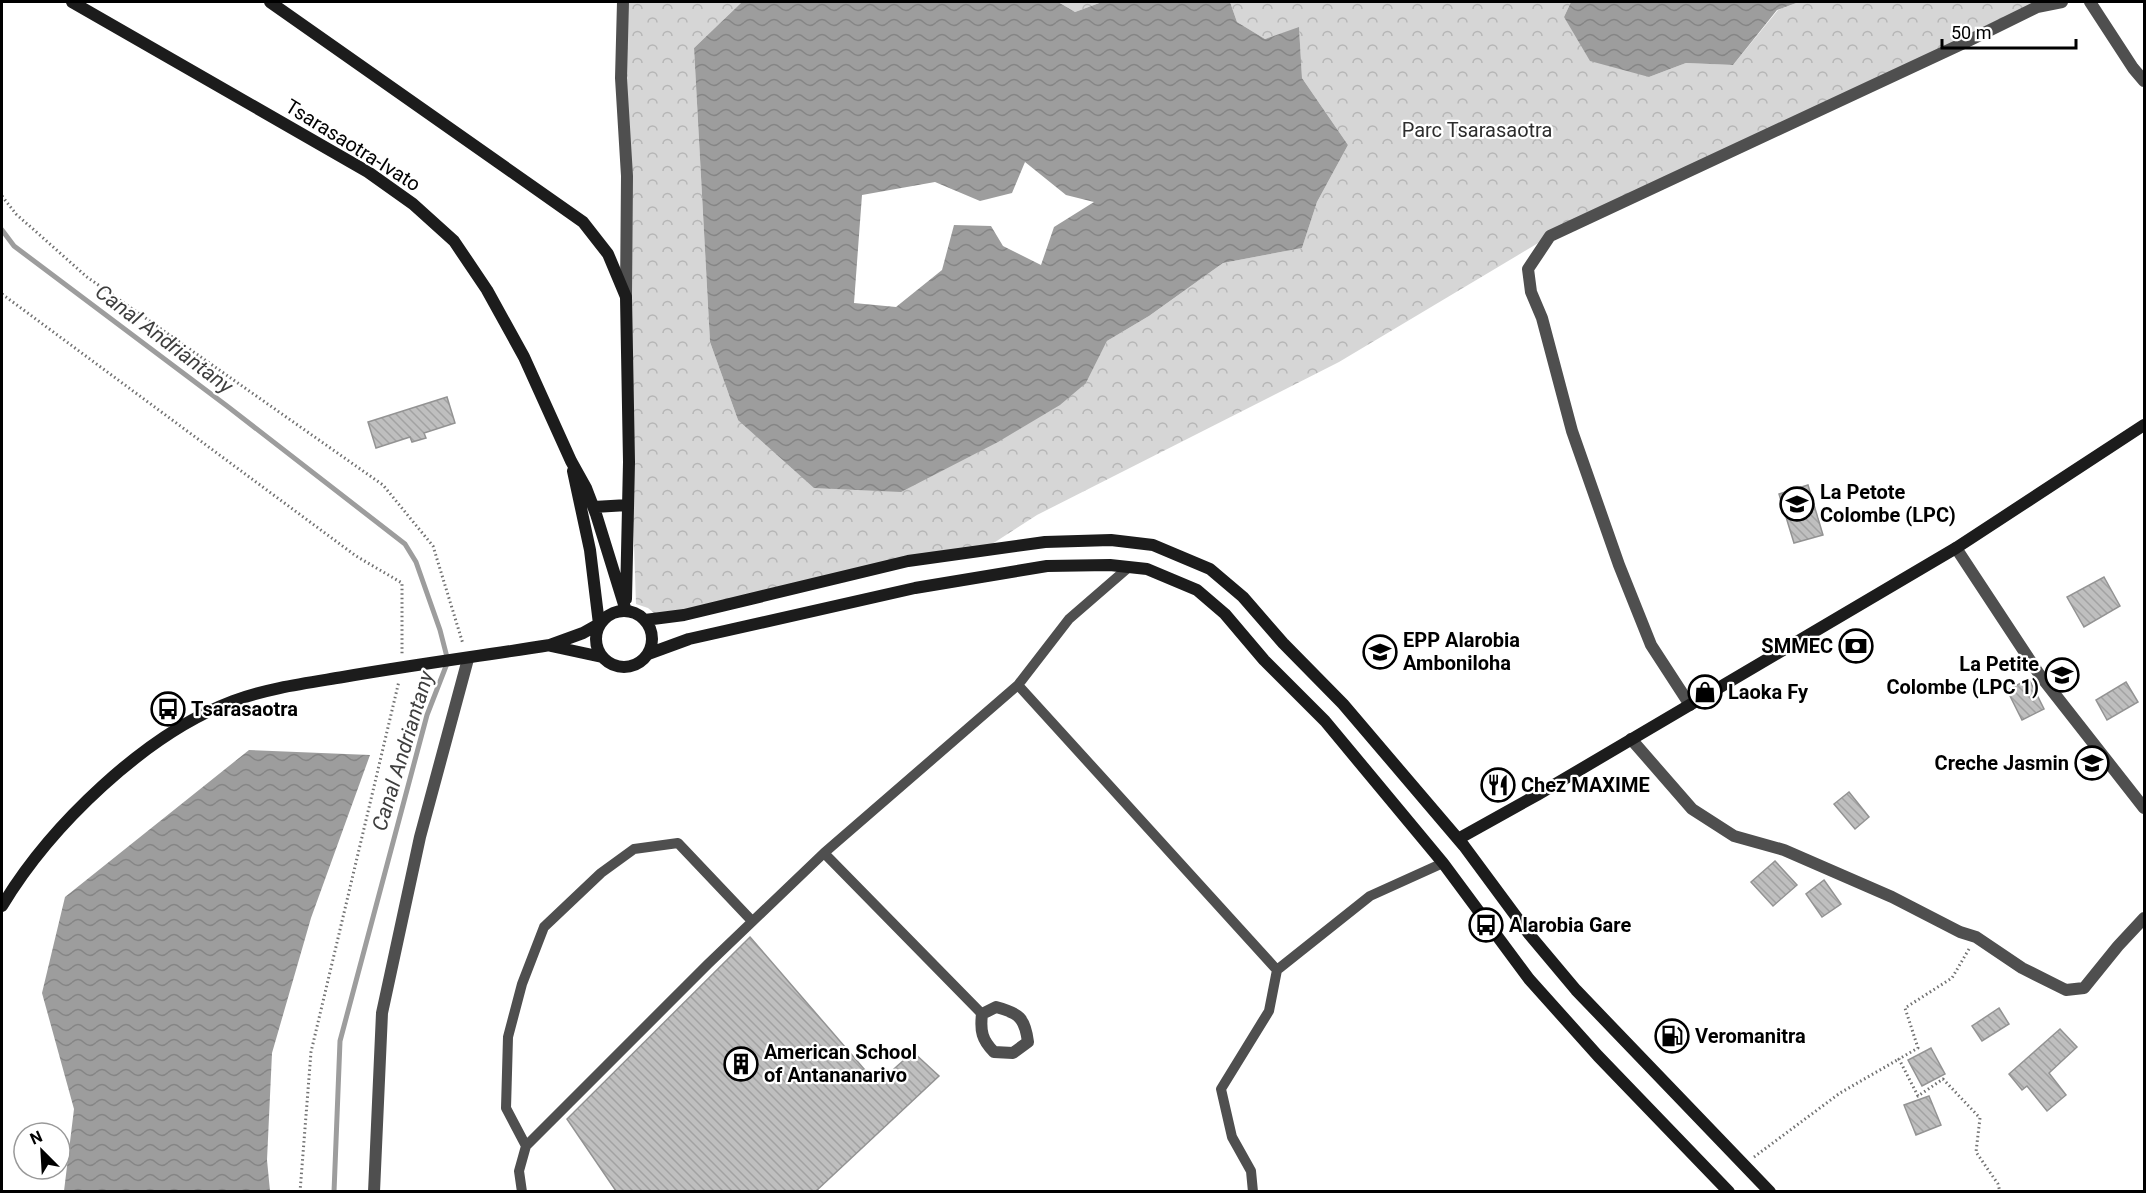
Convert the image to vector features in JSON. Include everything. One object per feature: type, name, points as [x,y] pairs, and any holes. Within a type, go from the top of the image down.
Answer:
[{"type":"main road","name":"Tsarasaotra-Ivato","points":[[72,2],[368,172],[413,204],[454,241],[487,290],[524,357],[571,461]]},
{"type":"main road","points":[[270,2],[583,222],[608,254],[626,297],[628,505],[626,610]]},
{"type":"main road","points":[[1458,839],[1956,548],[2145,425]]},
{"type":"main road","points":[[571,461],[594,507],[626,610]]},
{"type":"main road","points":[[571,461],[590,550],[599,624],[596,641],[602,657]]},
{"type":"main road","points":[[594,507],[628,505]]},
{"type":"main road","points":[[645,620],[684,615],[908,561],[1045,542],[1112,540],[1153,545],[1210,569],[1243,597],[1283,643],[1343,704],[1458,839],[1529,934],[1576,990],[1770,1191]]},
{"type":"main road","points":[[648,654],[689,639],[915,588],[1047,566],[1110,565],[1147,569],[1197,590],[1225,614],[1264,660],[1325,721],[1435,852],[1536,987],[1598,1056],[1729,1191]]},
{"type":"main road","points":[[2,906],[21,877],[82,804],[140,754],[197,718],[233,701],[305,683],[550,645],[583,633],[611,614],[626,610],[640,615],[645,620],[651,628],[653,637],[648,654],[642,660],[626,667],[609,663],[602,657],[550,645]]},
{"type":"street","points":[[623,2],[621,78],[627,176],[626,297]]},
{"type":"street","points":[[1690,705],[1651,645],[1618,565],[1572,431],[1542,318],[1531,292],[1528,268],[1550,236],[2037,7],[2062,2]]},
{"type":"street","points":[[2090,2],[2133,68],[2145,81]]},
{"type":"street","points":[[1956,548],[2039,674],[2145,808]]},
{"type":"street","points":[[374,1191],[382,1012],[420,837],[468,658]]},
{"type":"street","points":[[1631,739],[1692,809],[1734,837],[1784,850],[1892,897],[1960,932],[1976,937],[2022,968],[2066,990],[2084,988],[2118,946],[2145,918]]},
{"type":"lane","points":[[522,1191],[519,1171],[526,1146],[752,921],[824,853],[1018,685],[1069,619],[1129,567]]},
{"type":"lane","points":[[1018,685],[1277,970]]},
{"type":"lane","points":[[526,1146],[506,1108],[508,1037],[522,984],[544,927],[601,873],[634,849],[678,843],[752,921]]},
{"type":"lane","points":[[824,853],[982,1014]]},
{"type":"lane","points":[[1253,1191],[1251,1171],[1232,1137],[1221,1089],[1269,1011],[1277,970],[1370,896],[1443,863]]},
{"type":"path","points":[[2,196],[16,214],[87,277],[383,485],[433,546],[468,658]]},
{"type":"path","points":[[2,294],[356,556],[402,583],[402,667],[311,1052],[300,1191]]},
{"type":"path","points":[[1744,1166],[1840,1093],[1918,1048],[1905,1008],[1952,978],[1976,937]]},
{"type":"path","points":[[1899,1059],[1918,1096],[1943,1079],[1980,1118],[1976,1152],[1998,1184],[2000,1191]]},
{"type":"green space","name":"Parc Tsarasaotra","points":[[623,2],[742,2],[694,48],[710,342],[738,420],[1086,383],[1107,341],[1149,316],[1223,263],[1302,248],[1317,202],[1348,145],[1302,78],[1299,28],[1265,39],[1237,22],[1230,2],[1571,2],[1564,17],[1649,77],[1686,63],[1733,65],[1778,10],[1799,2],[2049,2],[1550,236],[1339,362],[1037,515],[989,546],[728,605],[655,614],[648,608],[636,604],[627,339]]},
{"type":"green space","points":[[1058,2],[1102,2],[1075,12]]},
{"type":"water","points":[[742,2],[1058,2],[1075,12],[1102,2],[1230,2],[1237,22],[1265,39],[1299,27],[1302,78],[1348,145],[1317,202],[1302,248],[1223,263],[1149,316],[1107,341],[1086,383],[1060,405],[998,442],[901,492],[814,488],[738,420],[710,342],[694,48]],"holes":[[[1025,162],[1066,195],[1094,202],[1054,227],[1041,265],[1003,246],[991,226],[954,225],[942,270],[896,307],[854,303],[862,195],[935,182],[980,201],[1012,193]]]},
{"type":"water","points":[[1571,2],[1799,2],[1777,10],[1733,65],[1686,63],[1649,77],[1590,61],[1564,17]]},
{"type":"water","points":[[249,750],[370,755],[311,918],[272,1053],[267,1160],[270,1191],[64,1191],[65,1181],[72,1181],[74,1109],[42,993],[65,897]]},
{"type":"building","points":[[447,397],[455,423],[424,433],[426,438],[412,442],[410,437],[376,448],[368,422]]},
{"type":"building","points":[[1808,485],[1823,535],[1794,543],[1779,494]]},
{"type":"building","points":[[2104,577],[2120,606],[2084,627],[2067,597]]},
{"type":"building","points":[[2029,679],[2044,709],[2022,720],[2007,690]]},
{"type":"building","points":[[2126,682],[2138,702],[2107,720],[2096,700]]},
{"type":"building","points":[[1849,792],[1869,817],[1855,829],[1834,804]]},
{"type":"building","points":[[1775,861],[1797,885],[1773,906],[1751,882]]},
{"type":"building","points":[[1824,880],[1841,904],[1822,917],[1806,894]]},
{"type":"building","name":"American School of Antananarivo","points":[[750,937],[877,1084],[913,1052],[939,1076],[816,1191],[616,1191],[567,1119]]},
{"type":"building","points":[[1999,1008],[2009,1024],[1982,1041],[1972,1026]]},
{"type":"building","points":[[2060,1029],[2077,1047],[2049,1073],[2066,1095],[2047,1111],[2027,1086],[2022,1090],[2009,1074]]},
{"type":"building","points":[[1931,1048],[1945,1074],[1922,1086],[1908,1060]]},
{"type":"building","points":[[1929,1096],[1941,1125],[1916,1135],[1904,1105]]},
{"type":"waterway","name":"Canal Andriantany","points":[[2,230],[14,246],[227,406],[405,544],[416,562],[440,630],[448,661],[427,715],[340,1041],[334,1192]]},
{"type":"place","name":"La Petote Colombe (LPC)","points":[[1797,504]]},
{"type":"place","name":"SMMEC","points":[[1856,646]]},
{"type":"place","name":"EPP Alarobia Amboniloha","points":[[1380,652]]},
{"type":"place","name":"La Petite Colombe (LPC 1)","points":[[2062,675]]},
{"type":"place","name":"Laoka Fy","points":[[1705,692]]},
{"type":"place","name":"Tsarasaotra","points":[[168,709]]},
{"type":"place","name":"Creche Jasmin","points":[[2092,763]]},
{"type":"place","name":"Chez MAXIME","points":[[1498,785]]},
{"type":"place","name":"Alarobia Gare","points":[[1486,925]]},
{"type":"place","name":"Veromanitra","points":[[1672,1036]]},
{"type":"place","name":"American School of Antananarivo","points":[[741,1064]]}]
